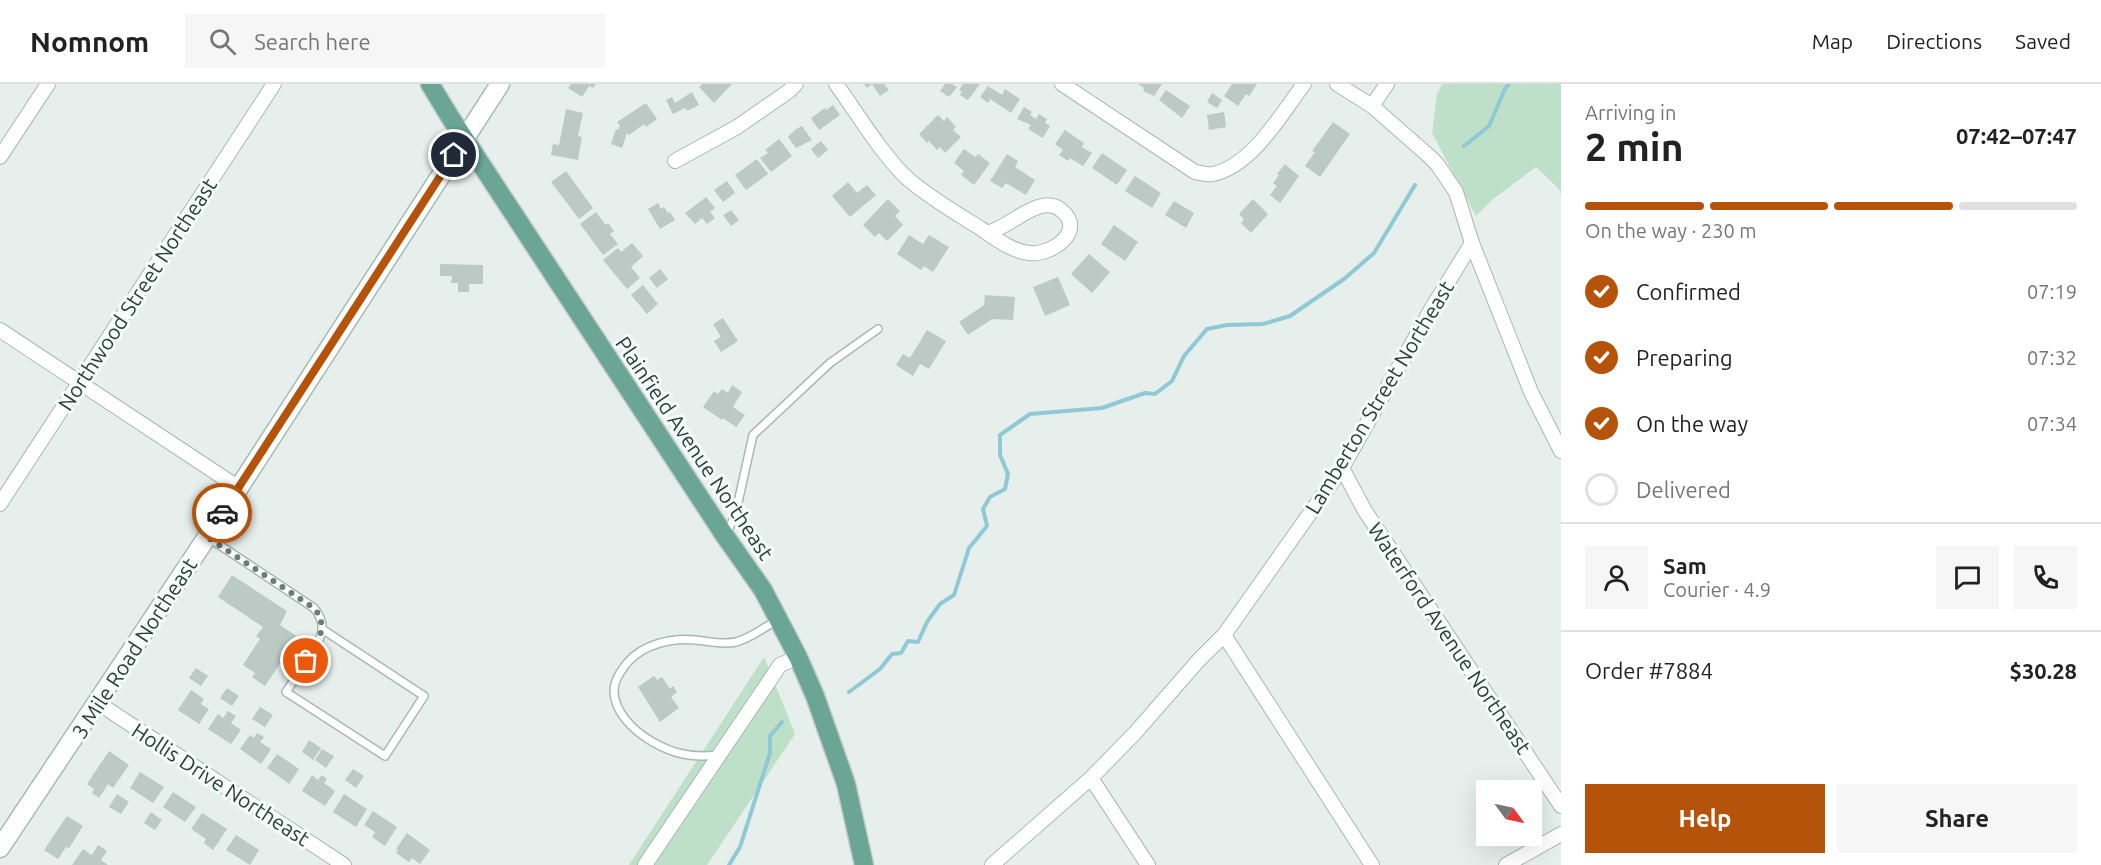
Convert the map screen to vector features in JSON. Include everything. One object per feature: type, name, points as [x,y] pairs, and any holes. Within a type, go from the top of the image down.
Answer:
[{"type":"main road","name":"Plainfield Avenue Northeast","points":[[430,84],[725,536],[763,590],[798,657],[815,696],[846,784],[864,865]]},
{"type":"main road","name":"3 Mile Road Northeast","points":[[0,848],[207,537],[500,84]]},
{"type":"street","points":[[0,157],[48,84]]},
{"type":"street","name":"Northwood Street Northeast","points":[[0,504],[274,84]]},
{"type":"street","points":[[675,161],[737,127],[796,84]]},
{"type":"street","points":[[836,84],[894,164],[907,178],[926,194],[987,233],[1010,247],[1028,253],[1040,253],[1061,244],[1070,228],[1063,211],[1055,206],[1042,204],[998,230],[987,233]]},
{"type":"street","points":[[1062,84],[1195,172],[1212,174],[1230,168],[1261,142],[1304,84]]},
{"type":"street","points":[[1337,84],[1372,106],[1437,164],[1456,192],[1472,243],[1531,392],[1561,451]]},
{"type":"street","points":[[1372,106],[1387,84]]},
{"type":"street","name":"Lamberton Street Northeast","points":[[992,865],[1090,778],[1135,733],[1224,635],[1342,468],[1472,243]]},
{"type":"street","points":[[0,330],[239,488]]},
{"type":"street","name":"Waterford Avenue Northeast","points":[[1342,468],[1365,511],[1561,806]]},
{"type":"street","points":[[1224,635],[1372,865]]},
{"type":"street","points":[[645,865],[780,665],[798,657]]},
{"type":"street","name":"Hollis Drive Northeast","points":[[98,703],[344,865]]},
{"type":"street","points":[[1090,778],[1148,865]]},
{"type":"street","points":[[1506,865],[1561,834]]},
{"type":"lane","points":[[725,536],[735,516],[753,435],[830,363],[878,329]]},
{"type":"lane","points":[[207,537],[314,608],[321,618],[322,629],[319,641],[286,692],[384,756],[424,696],[322,629]]},
{"type":"lane","points":[[720,755],[686,756],[646,739],[617,707],[614,690],[617,678],[632,658],[655,644],[679,639],[721,644],[738,642],[778,620]]},
{"type":"green space","points":[[1442,84],[1561,84],[1561,195],[1559,189],[1536,167],[1492,200],[1476,216],[1432,133],[1437,94]]},
{"type":"green space","points":[[764,657],[795,734],[707,865],[629,865]]},
{"type":"building","points":[[571,84],[596,84],[593,88],[589,86],[582,97],[568,88]]},
{"type":"building","points":[[703,84],[732,84],[714,103],[699,87]]},
{"type":"building","points":[[872,84],[884,84],[889,90],[880,96]]},
{"type":"building","points":[[945,84],[957,87],[949,97],[940,91]]},
{"type":"building","points":[[963,84],[980,84],[968,100],[960,95],[962,92],[959,90]]},
{"type":"building","points":[[1138,84],[1162,84],[1154,96],[1143,91],[1144,88]]},
{"type":"building","points":[[1232,84],[1257,84],[1238,106],[1224,96]]},
{"type":"building","points":[[988,86],[1002,95],[1005,89],[1020,99],[1011,113],[990,99],[988,103],[980,97]]},
{"type":"building","points":[[1166,90],[1190,106],[1182,118],[1159,100]]},
{"type":"building","points":[[692,92],[699,105],[673,114],[666,100],[672,97],[675,103]]},
{"type":"building","points":[[1212,93],[1222,100],[1217,108],[1207,102]]},
{"type":"building","points":[[646,103],[657,119],[646,127],[644,124],[629,135],[627,133],[622,148],[611,144],[616,129],[618,130],[620,126],[617,122]]},
{"type":"building","points":[[833,105],[840,115],[819,130],[811,118]]},
{"type":"building","points":[[1024,107],[1032,112],[1030,115],[1036,119],[1039,114],[1047,119],[1045,123],[1050,126],[1043,138],[1028,129],[1031,125],[1017,119]]},
{"type":"building","points":[[566,109],[583,113],[578,136],[582,137],[578,160],[551,155],[553,144],[559,145]]},
{"type":"building","points":[[1224,112],[1226,127],[1209,130],[1207,115]]},
{"type":"building","points":[[938,115],[944,121],[947,117],[956,127],[953,130],[961,137],[945,153],[940,147],[937,150],[929,141],[927,143],[919,134]]},
{"type":"building","points":[[1333,122],[1350,134],[1320,177],[1305,166],[1315,152],[1312,151]]},
{"type":"building","points":[[802,126],[812,140],[796,148],[788,137]]},
{"type":"building","points":[[1065,130],[1084,143],[1082,147],[1092,153],[1083,166],[1070,158],[1068,161],[1059,155],[1063,150],[1055,144]]},
{"type":"building","points":[[779,139],[792,156],[771,172],[760,158],[768,153],[765,150]]},
{"type":"building","points":[[821,141],[828,150],[818,158],[811,149]]},
{"type":"building","points":[[964,149],[975,157],[978,154],[990,163],[974,185],[961,175],[964,171],[954,163]]},
{"type":"building","points":[[1102,153],[1127,170],[1117,185],[1092,168]]},
{"type":"building","points":[[1007,154],[1018,161],[1015,167],[1035,180],[1026,195],[1006,183],[1002,188],[990,181]]},
{"type":"building","points":[[757,159],[768,174],[746,190],[735,175]]},
{"type":"building","points":[[1285,164],[1299,176],[1280,203],[1270,195],[1277,186],[1273,183],[1279,175],[1277,174]]},
{"type":"building","points":[[566,171],[593,208],[579,219],[551,182]]},
{"type":"building","points":[[1135,176],[1161,193],[1152,208],[1125,191]]},
{"type":"building","points":[[727,181],[735,193],[723,202],[714,190]]},
{"type":"building","points":[[848,182],[857,193],[867,185],[876,195],[850,217],[832,196]]},
{"type":"building","points":[[706,197],[715,208],[710,212],[715,218],[707,224],[702,218],[695,224],[685,213]]},
{"type":"building","points":[[888,199],[900,211],[895,216],[903,225],[887,241],[879,233],[875,237],[863,225]]},
{"type":"building","points":[[1253,199],[1268,214],[1251,233],[1241,223],[1244,219],[1239,214]]},
{"type":"building","points":[[1174,201],[1194,213],[1186,228],[1165,215]]},
{"type":"building","points":[[658,203],[661,209],[664,207],[668,213],[670,212],[675,220],[660,229],[648,209]]},
{"type":"building","points":[[731,210],[739,220],[731,226],[723,215]]},
{"type":"building","points":[[596,212],[614,231],[610,234],[618,244],[603,255],[580,224]]},
{"type":"building","points":[[1114,225],[1138,242],[1125,261],[1101,244]]},
{"type":"building","points":[[909,235],[923,244],[929,235],[949,247],[933,272],[924,266],[921,270],[897,254]]},
{"type":"building","points":[[632,243],[643,256],[631,267],[640,278],[627,289],[603,260],[618,248],[621,252]]},
{"type":"building","points":[[1089,254],[1110,272],[1092,293],[1071,274]]},
{"type":"building","points":[[440,264],[483,265],[483,284],[469,284],[469,292],[458,292],[458,283],[451,283],[452,276],[440,276]]},
{"type":"building","points":[[660,269],[668,279],[657,288],[649,278]]},
{"type":"building","points":[[1058,277],[1070,305],[1045,316],[1033,287]]},
{"type":"building","points":[[643,285],[658,304],[647,314],[631,295]]},
{"type":"building","points":[[985,295],[1015,297],[1013,320],[992,319],[968,335],[959,322],[984,305]]},
{"type":"building","points":[[723,318],[738,341],[721,352],[714,341],[721,337],[713,324]]},
{"type":"building","points":[[927,330],[946,341],[929,369],[920,364],[913,376],[896,365],[903,354],[910,358]]},
{"type":"building","points":[[732,385],[742,392],[733,407],[745,415],[736,427],[703,407],[714,391],[718,394],[722,389],[728,393]]},
{"type":"building","points":[[232,575],[287,611],[280,625],[298,637],[265,686],[252,677],[255,673],[243,665],[260,639],[256,636],[263,627],[218,597]]},
{"type":"building","points":[[196,668],[208,676],[201,686],[189,678]]},
{"type":"building","points":[[654,676],[657,680],[662,677],[670,689],[673,686],[677,692],[671,697],[679,708],[660,722],[638,687]]},
{"type":"building","points":[[227,688],[239,696],[232,706],[220,698]]},
{"type":"building","points":[[191,690],[204,699],[201,704],[209,709],[199,724],[178,710]]},
{"type":"building","points":[[260,707],[273,715],[265,727],[252,719]]},
{"type":"building","points":[[228,711],[236,716],[231,723],[241,730],[231,744],[208,729],[218,714],[223,718]]},
{"type":"building","points":[[257,733],[264,737],[260,742],[271,749],[261,764],[240,749],[250,735],[254,738]]},
{"type":"building","points":[[309,740],[321,748],[313,760],[302,752]]},
{"type":"building","points":[[322,749],[334,756],[326,768],[315,760]]},
{"type":"building","points":[[109,751],[129,765],[113,788],[108,784],[99,798],[92,793],[94,789],[87,784]]},
{"type":"building","points":[[277,754],[299,769],[289,784],[267,768]]},
{"type":"building","points":[[353,769],[364,776],[356,788],[345,780]]},
{"type":"building","points":[[140,772],[164,787],[153,803],[130,788]]},
{"type":"building","points":[[312,775],[318,780],[322,775],[327,779],[324,783],[335,791],[325,806],[302,791]]},
{"type":"building","points":[[173,792],[196,807],[185,822],[163,807]]},
{"type":"building","points":[[117,794],[129,802],[121,814],[109,807]]},
{"type":"building","points":[[344,794],[367,809],[356,827],[333,812]]},
{"type":"building","points":[[373,811],[397,827],[385,846],[372,837],[375,832],[364,825]]},
{"type":"building","points":[[151,812],[162,820],[155,830],[144,823]]},
{"type":"building","points":[[202,813],[227,829],[213,850],[204,843],[206,839],[191,829]]},
{"type":"building","points":[[67,816],[83,826],[69,848],[66,847],[58,859],[44,850]]},
{"type":"building","points":[[407,833],[430,850],[420,864],[412,858],[409,862],[396,853],[398,850],[396,849]]},
{"type":"building","points":[[236,835],[259,850],[250,865],[226,850]]},
{"type":"building","points":[[98,845],[107,851],[101,860],[108,865],[72,865],[83,849],[92,855]]},
{"type":"waterway","points":[[1464,146],[1489,126],[1509,84]]},
{"type":"waterway","points":[[849,692],[880,669],[892,654],[901,653],[908,641],[918,642],[927,622],[940,604],[954,595],[969,548],[987,526],[983,509],[990,497],[1005,489],[1008,474],[1000,455],[1000,435],[1030,414],[1102,408],[1145,393],[1155,394],[1172,381],[1184,356],[1207,329],[1227,325],[1263,324],[1290,316],[1344,279],[1374,253],[1415,185]]},
{"type":"waterway","points":[[729,865],[740,847],[770,753],[770,736],[782,722]]},
{"type":"way so far","points":[[222,513],[207,537],[314,608],[321,618],[322,629],[319,641],[306,661]]},
{"type":"route","points":[[222,513],[454,155]]}]
